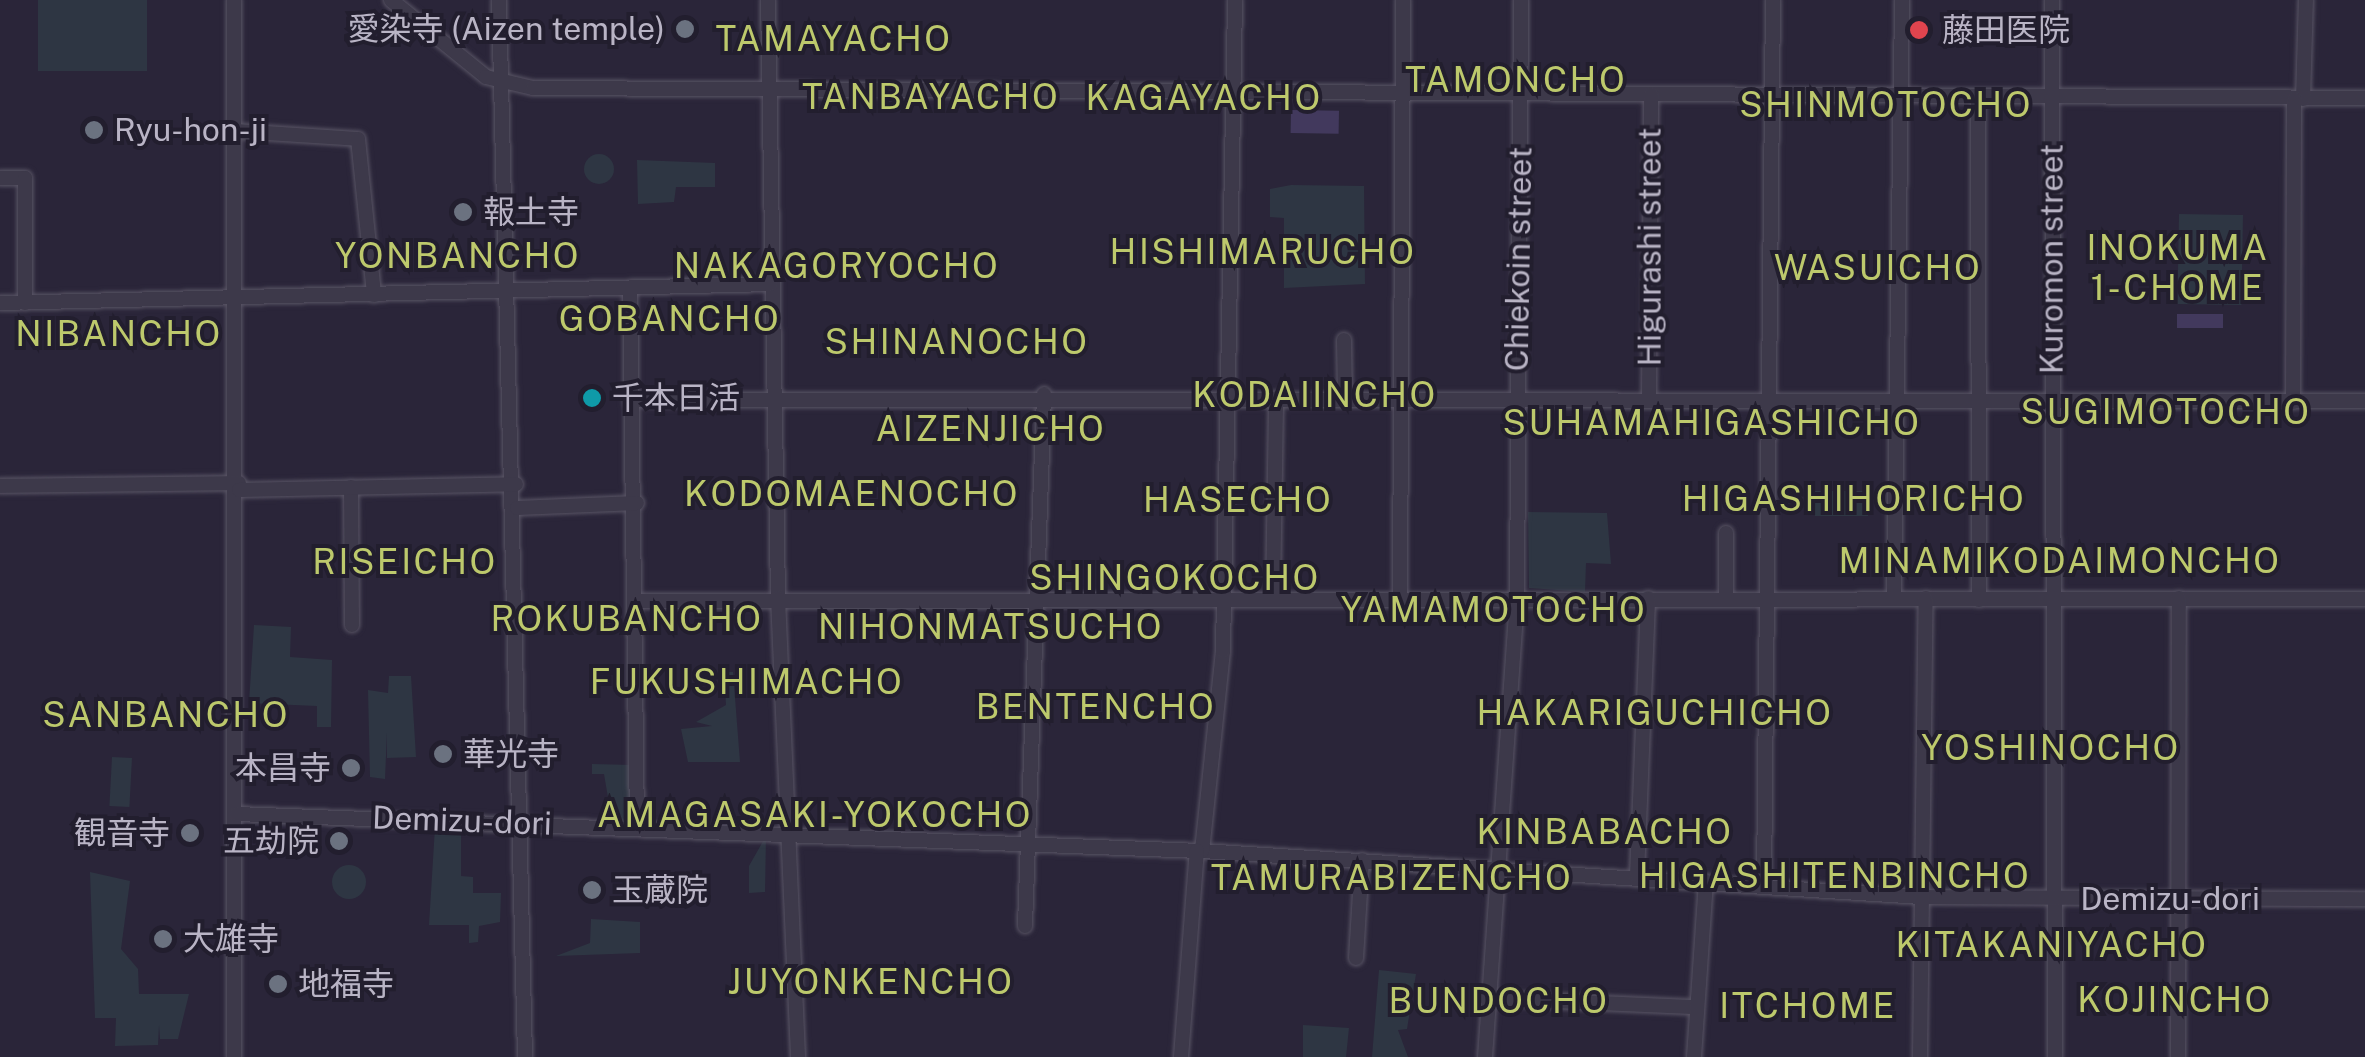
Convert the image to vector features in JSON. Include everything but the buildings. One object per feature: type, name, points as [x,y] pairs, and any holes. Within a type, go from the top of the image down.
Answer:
[{"type":"street","points":[[234,0],[239,486],[234,1057]]},
{"type":"street","points":[[391,0],[500,85],[2365,98]]},
{"type":"street","points":[[499,0],[517,508],[525,1057]]},
{"type":"street","points":[[768,0],[772,396],[785,834],[798,1057]]},
{"type":"street","points":[[1181,1057],[1223,596],[1235,0]]},
{"type":"street","points":[[1400,598],[1403,0]]},
{"type":"street","name":"Chiekoin street","points":[[1486,1057],[1486,998],[1517,597],[1521,0]]},
{"type":"street","points":[[1764,886],[1772,598],[1774,0]]},
{"type":"street","points":[[1894,598],[1902,0]]},
{"type":"street","name":"Kuromon street","points":[[2052,0],[2055,1057]]},
{"type":"street","points":[[2293,402],[2298,99],[2306,0]]},
{"type":"street","name":"Higurashi street","points":[[1649,399],[1651,94]]},
{"type":"street","points":[[1978,98],[1979,600]]},
{"type":"street","points":[[235,132],[358,139],[374,294]]},
{"type":"street","points":[[0,178],[25,178],[26,303]]},
{"type":"street","points":[[0,304],[374,294],[508,296],[771,284]]},
{"type":"street","points":[[630,291],[638,503],[637,828]]},
{"type":"street","points":[[1344,340],[1345,398]]},
{"type":"street","points":[[1024,926],[1044,394]]},
{"type":"street","points":[[634,400],[1044,394],[1276,398],[1517,396],[1772,402],[2365,401]]},
{"type":"street","points":[[1273,596],[1276,398]]},
{"type":"street","points":[[0,486],[516,484]]},
{"type":"street","points":[[352,487],[352,626]]},
{"type":"street","points":[[517,508],[638,503]]},
{"type":"street","points":[[1726,532],[1726,598]]},
{"type":"street","points":[[639,601],[1036,596],[2365,599]]},
{"type":"street","points":[[1637,875],[1648,598]]},
{"type":"street","points":[[1920,1057],[1926,598]]},
{"type":"street","points":[[2178,1057],[2179,598]]},
{"type":"street","name":"Demizu-dori","points":[[237,814],[1200,851],[1637,875],[1922,898],[2365,898]]},
{"type":"street","points":[[1356,958],[1362,860]]},
{"type":"street","points":[[1694,1057],[1706,881]]},
{"type":"street","points":[[1486,998],[1696,1006]]},
{"type":"shaded area","points":[[38,0],[147,0],[147,71],[38,71]]},
{"type":"shaded area","points":[[1291,110],[1339,111],[1339,134],[1291,133]]},
{"type":"shaded area","points":[[599,154],[610,158],[614,169],[610,180],[599,184],[588,180],[584,169],[588,158]]},
{"type":"shaded area","points":[[637,160],[715,163],[715,187],[676,187],[674,202],[638,204]]},
{"type":"shaded area","points":[[1291,185],[1364,186],[1365,284],[1284,288],[1284,218],[1270,217],[1270,189]]},
{"type":"shaded area","points":[[2179,214],[2243,215],[2241,305],[2177,304]]},
{"type":"shaded area","points":[[2177,314],[2223,314],[2223,328],[2177,328]]},
{"type":"shaded area","points":[[1815,491],[1868,491],[1868,516],[1815,516]]},
{"type":"shaded area","points":[[1528,512],[1607,513],[1611,564],[1586,563],[1585,592],[1529,588]]},
{"type":"shaded area","points":[[254,625],[291,627],[290,657],[332,660],[331,727],[317,727],[317,706],[249,703]]},
{"type":"shaded area","points":[[724,672],[733,672],[740,762],[688,762],[681,729],[712,726],[696,722],[726,705]]},
{"type":"shaded area","points":[[389,676],[411,676],[416,757],[387,758],[387,732],[385,779],[370,777],[368,690],[388,693]]},
{"type":"shaded area","points":[[112,757],[132,758],[129,807],[109,806]]},
{"type":"shaded area","points":[[592,764],[633,765],[631,822],[612,821],[604,774],[592,774]]},
{"type":"shaded area","points":[[435,827],[461,827],[461,876],[473,877],[473,893],[501,893],[500,922],[479,926],[478,942],[469,943],[469,925],[429,925]]},
{"type":"shaded area","points":[[766,836],[765,892],[749,893],[749,866]]},
{"type":"shaded area","points":[[349,865],[361,870],[366,882],[361,894],[349,899],[337,894],[332,882],[337,870]]},
{"type":"shaded area","points":[[90,872],[130,881],[121,949],[138,969],[139,994],[189,994],[178,1039],[160,1039],[159,1025],[158,1045],[115,1046],[116,1018],[95,1018]]},
{"type":"shaded area","points":[[591,919],[640,922],[640,953],[556,956],[590,943]]},
{"type":"shaded area","points":[[1379,970],[1416,974],[1407,1029],[1398,1030],[1408,1057],[1372,1057]]},
{"type":"shaded area","points":[[1303,1025],[1349,1028],[1346,1057],[1303,1057]]},
{"type":"place","name":"愛染寺 (Aizen temple)","points":[[685,29]]},
{"type":"place","name":"藤田医院","points":[[1919,30]]},
{"type":"place","name":"Ryu-hon-ji","points":[[94,130]]},
{"type":"place","name":"報土寺","points":[[463,212]]},
{"type":"place","name":"千本日活","points":[[592,398]]},
{"type":"place","name":"華光寺","points":[[443,754]]},
{"type":"place","name":"本昌寺","points":[[351,768]]},
{"type":"place","name":"観音寺","points":[[190,833]]},
{"type":"place","name":"五劫院","points":[[339,841]]},
{"type":"place","name":"玉蔵院","points":[[592,890]]},
{"type":"place","name":"大雄寺","points":[[163,939]]},
{"type":"place","name":"地福寺","points":[[278,984]]},
{"type":"district","name":"TAMAYACHO","points":[[834,39]]},
{"type":"district","name":"TAMONCHO","points":[[1516,80]]},
{"type":"district","name":"TANBAYACHO","points":[[931,97]]},
{"type":"district","name":"KAGAYACHO","points":[[1204,98]]},
{"type":"district","name":"SHINMOTOCHO","points":[[1886,105]]},
{"type":"district","name":"HISHIMARUCHO","points":[[1263,252]]},
{"type":"district","name":"YONBANCHO","points":[[458,256]]},
{"type":"district","name":"NAKAGORYOCHO","points":[[837,266]]},
{"type":"district","name":"WASUICHO","points":[[1878,268]]},
{"type":"district","name":"INOKUMA 1-CHOME","points":[[2178,268]]},
{"type":"district","name":"GOBANCHO","points":[[670,319]]},
{"type":"district","name":"NIBANCHO","points":[[119,334]]},
{"type":"district","name":"SHINANOCHO","points":[[957,342]]},
{"type":"district","name":"KODAIINCHO","points":[[1315,395]]},
{"type":"district","name":"SUGIMOTOCHO","points":[[2166,412]]},
{"type":"district","name":"SUHAMAHIGASHICHO","points":[[1712,423]]},
{"type":"district","name":"AIZENJICHO","points":[[991,429]]},
{"type":"district","name":"KODOMAENOCHO","points":[[852,494]]},
{"type":"district","name":"HIGASHIHORICHO","points":[[1854,499]]},
{"type":"district","name":"HASECHO","points":[[1238,500]]},
{"type":"district","name":"MINAMIKODAIMONCHO","points":[[2060,561]]},
{"type":"district","name":"RISEICHO","points":[[405,562]]},
{"type":"district","name":"SHINGOKOCHO","points":[[1175,578]]},
{"type":"district","name":"YAMAMOTOCHO","points":[[1494,610]]},
{"type":"district","name":"ROKUBANCHO","points":[[627,619]]},
{"type":"district","name":"NIHONMATSUCHO","points":[[991,627]]},
{"type":"district","name":"FUKUSHIMACHO","points":[[747,682]]},
{"type":"district","name":"BENTENCHO","points":[[1096,707]]},
{"type":"district","name":"HAKARIGUCHICHO","points":[[1655,713]]},
{"type":"district","name":"SANBANCHO","points":[[166,715]]},
{"type":"district","name":"YOSHINOCHO","points":[[2051,748]]},
{"type":"district","name":"AMAGASAKI-YOKOCHO","points":[[815,815]]},
{"type":"district","name":"KINBABACHO","points":[[1605,832]]},
{"type":"district","name":"HIGASHITENBINCHO","points":[[1835,876]]},
{"type":"district","name":"TAMURABIZENCHO","points":[[1392,878]]},
{"type":"district","name":"KITAKANIYACHO","points":[[2052,945]]},
{"type":"district","name":"JUYONKENCHO","points":[[871,982]]},
{"type":"district","name":"KOJINCHO","points":[[2175,1000]]},
{"type":"district","name":"BUNDOCHO","points":[[1499,1001]]},
{"type":"district","name":"ITCHOME","points":[[1808,1006]]}]
